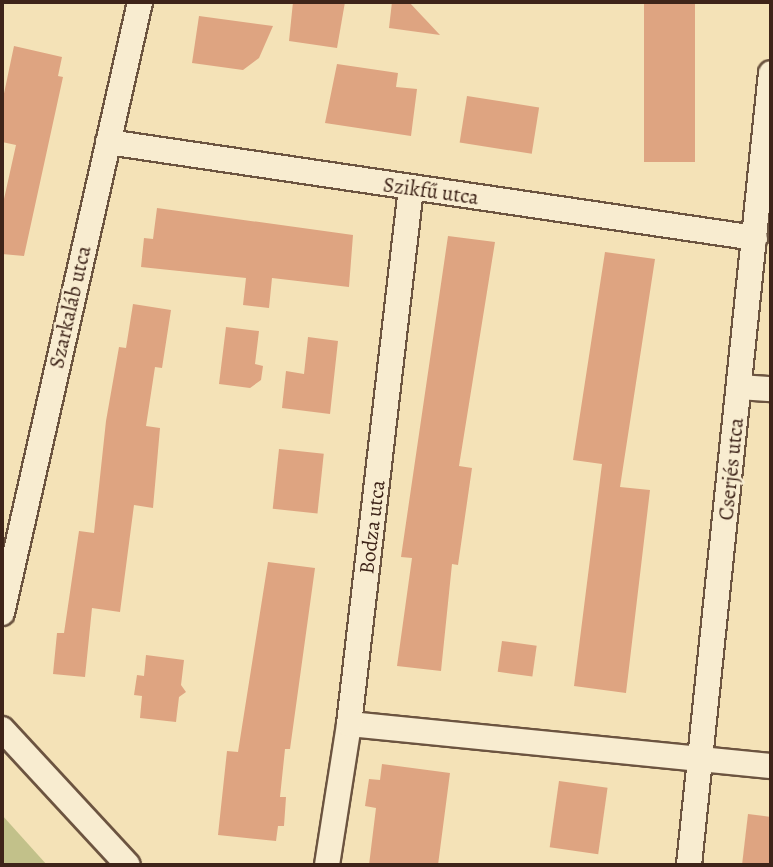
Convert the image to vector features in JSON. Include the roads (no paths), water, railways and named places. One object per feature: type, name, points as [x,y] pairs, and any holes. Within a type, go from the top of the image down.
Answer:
[{"type":"street","name":"Szarkaláb utca","points":[[2,613],[140,2]]},
{"type":"street","name":"Cserjés utca","points":[[689,865],[698,757],[740,387],[771,73]]},
{"type":"street","name":"Szikfű utca","points":[[108,142],[755,238]]},
{"type":"street","name":"Bodza utca","points":[[327,865],[349,724],[411,188]]},
{"type":"street","points":[[740,387],[771,389]]},
{"type":"street","points":[[349,724],[771,766]]},
{"type":"street","points":[[2,729],[128,865]]}]
